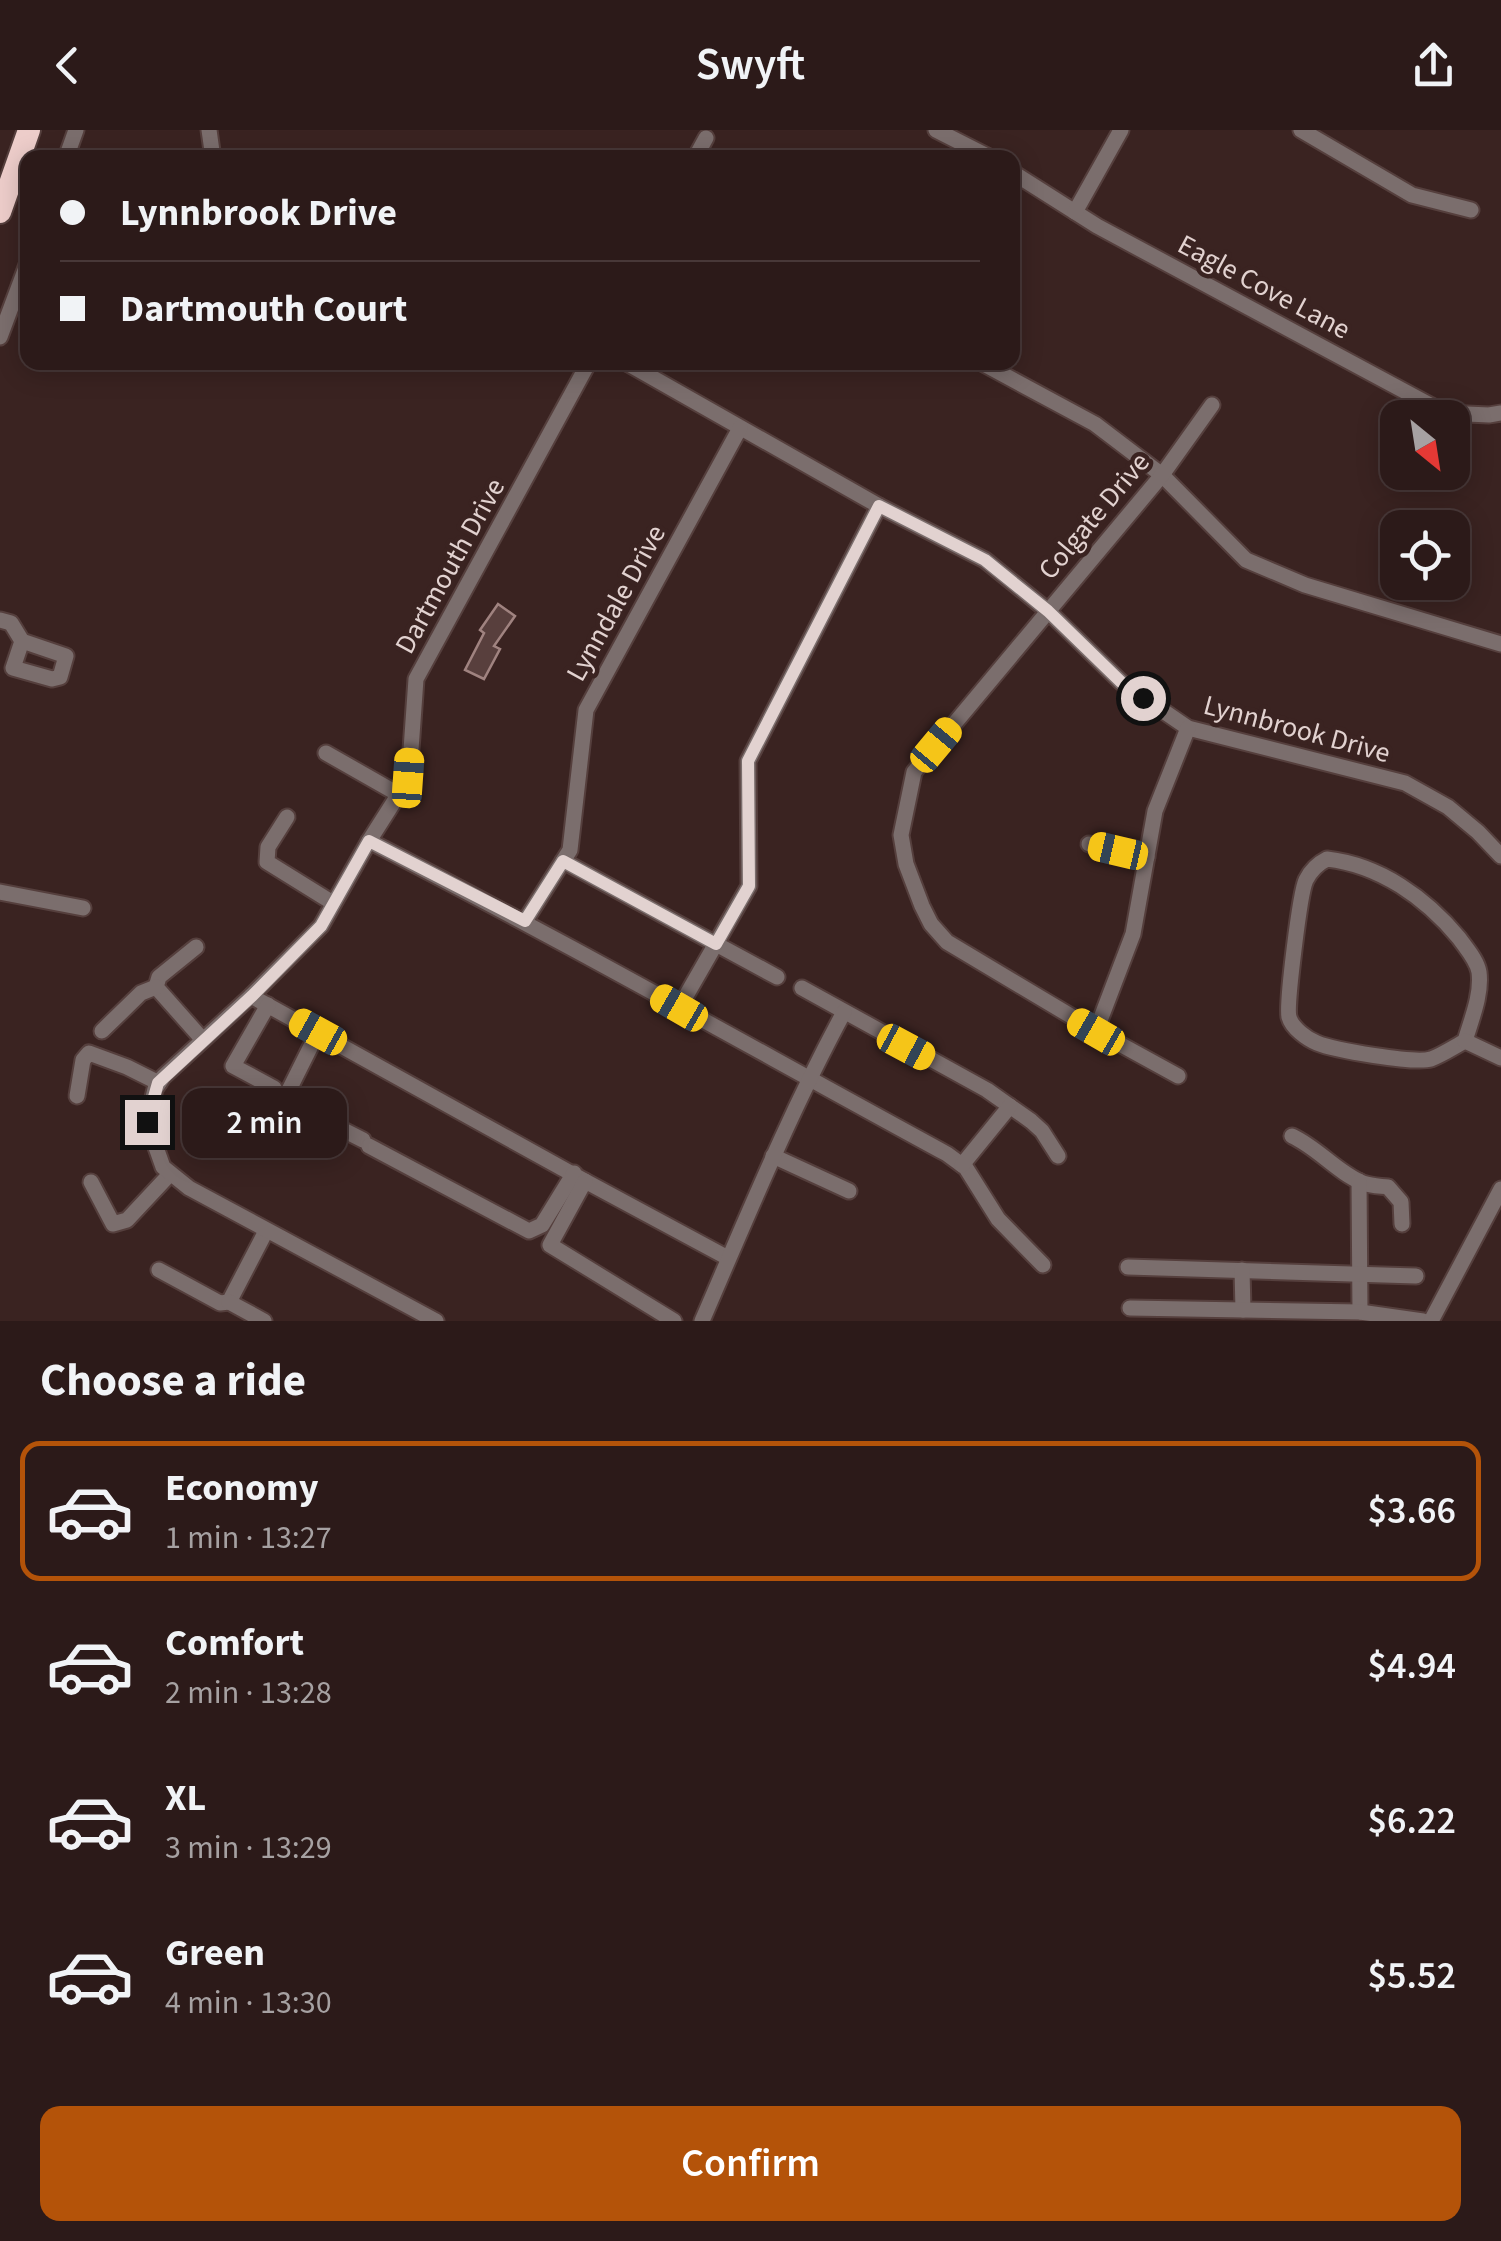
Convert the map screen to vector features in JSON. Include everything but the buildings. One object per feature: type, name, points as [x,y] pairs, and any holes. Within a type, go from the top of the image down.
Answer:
[{"type":"highway","points":[[0,212],[20,155]]},
{"type":"street","points":[[936,130],[975,150]]},
{"type":"street","points":[[1075,212],[1121,130]]},
{"type":"street","points":[[1301,130],[1412,195],[1471,210]]},
{"type":"street","points":[[699,150],[706,138]]},
{"type":"street","name":"Eagle Cove Lane","points":[[1020,177],[1075,212],[1445,413],[1501,413]]},
{"type":"street","points":[[0,337],[20,283]]},
{"type":"street","name":"Dartmouth Drive","points":[[158,1083],[321,926],[408,778],[416,679],[586,370]]},
{"type":"street","name":"Lynnbrook Drive","points":[[639,370],[879,506],[985,560],[1048,611],[1121,682],[1188,728],[1405,784],[1448,807],[1501,856]]},
{"type":"street","points":[[995,370],[1095,424],[1162,476],[1246,560],[1304,585],[1501,644]]},
{"type":"street","name":"Colgate Drive","points":[[1178,1076],[1096,1032],[947,942],[922,906],[906,864],[901,835],[914,772],[1162,476],[1212,405]]},
{"type":"street","name":"Lynndale Drive","points":[[525,921],[570,850],[586,710],[740,428]]},
{"type":"street","points":[[679,1008],[749,886],[748,761],[879,506]]},
{"type":"street","points":[[0,620],[10,623],[22,641]]},
{"type":"street","points":[[1096,1032],[1133,934],[1155,811],[1188,728]]},
{"type":"street","points":[[326,753],[398,794]]},
{"type":"street","points":[[287,816],[268,847],[267,862],[334,903]]},
{"type":"street","points":[[369,841],[525,921],[947,1154],[962,1165],[998,1219],[1043,1265]]},
{"type":"street","points":[[1089,844],[1147,858]]},
{"type":"street","points":[[1327,859],[1368,870],[1413,892],[1450,928],[1479,970],[1477,998],[1465,1041],[1429,1060],[1341,1049],[1316,1043],[1300,1033],[1289,1017],[1300,902],[1305,882],[1316,865],[1327,859]]},
{"type":"street","points":[[563,861],[778,977]]},
{"type":"street","points":[[0,892],[83,908]]},
{"type":"street","points":[[156,987],[159,977],[196,946]]},
{"type":"street","points":[[102,1031],[140,993],[156,987]]},
{"type":"street","points":[[156,987],[203,1040]]},
{"type":"street","points":[[802,988],[986,1090],[1042,1131],[1058,1156]]},
{"type":"street","points":[[252,996],[728,1258]]},
{"type":"street","points":[[268,1005],[233,1066],[274,1088]]},
{"type":"street","points":[[705,1320],[773,1156],[844,1012]]},
{"type":"street","points":[[318,1032],[286,1101],[528,1232],[542,1225],[579,1177]]},
{"type":"street","points":[[1465,1041],[1501,1058]]},
{"type":"street","points":[[76,1096],[82,1060],[90,1053],[158,1083],[147,1122],[163,1168],[170,1174],[188,1188],[436,1321]]},
{"type":"street","points":[[962,1165],[1010,1106]]},
{"type":"street","points":[[1292,1136],[1359,1181],[1388,1187],[1401,1202],[1402,1224]]},
{"type":"street","points":[[773,1156],[849,1191]]},
{"type":"street","points":[[90,1182],[112,1224],[127,1220],[170,1174]]},
{"type":"street","points":[[579,1177],[550,1246],[674,1321]]},
{"type":"street","points":[[1359,1181],[1360,1312]]},
{"type":"street","points":[[1431,1321],[1501,1189]]},
{"type":"street","points":[[228,1302],[266,1231]]},
{"type":"street","points":[[1128,1266],[1416,1276]]},
{"type":"street","points":[[159,1270],[220,1303],[228,1302],[264,1321]]},
{"type":"street","points":[[1242,1270],[1242,1310]]},
{"type":"street","points":[[1130,1308],[1318,1316],[1360,1312],[1423,1321]]},
{"type":"route","points":[[147,1122],[158,1083],[321,926],[369,841],[525,921],[563,861],[716,944],[749,886],[748,761],[879,506],[985,560],[1048,611],[1121,682],[1143,698]]}]
